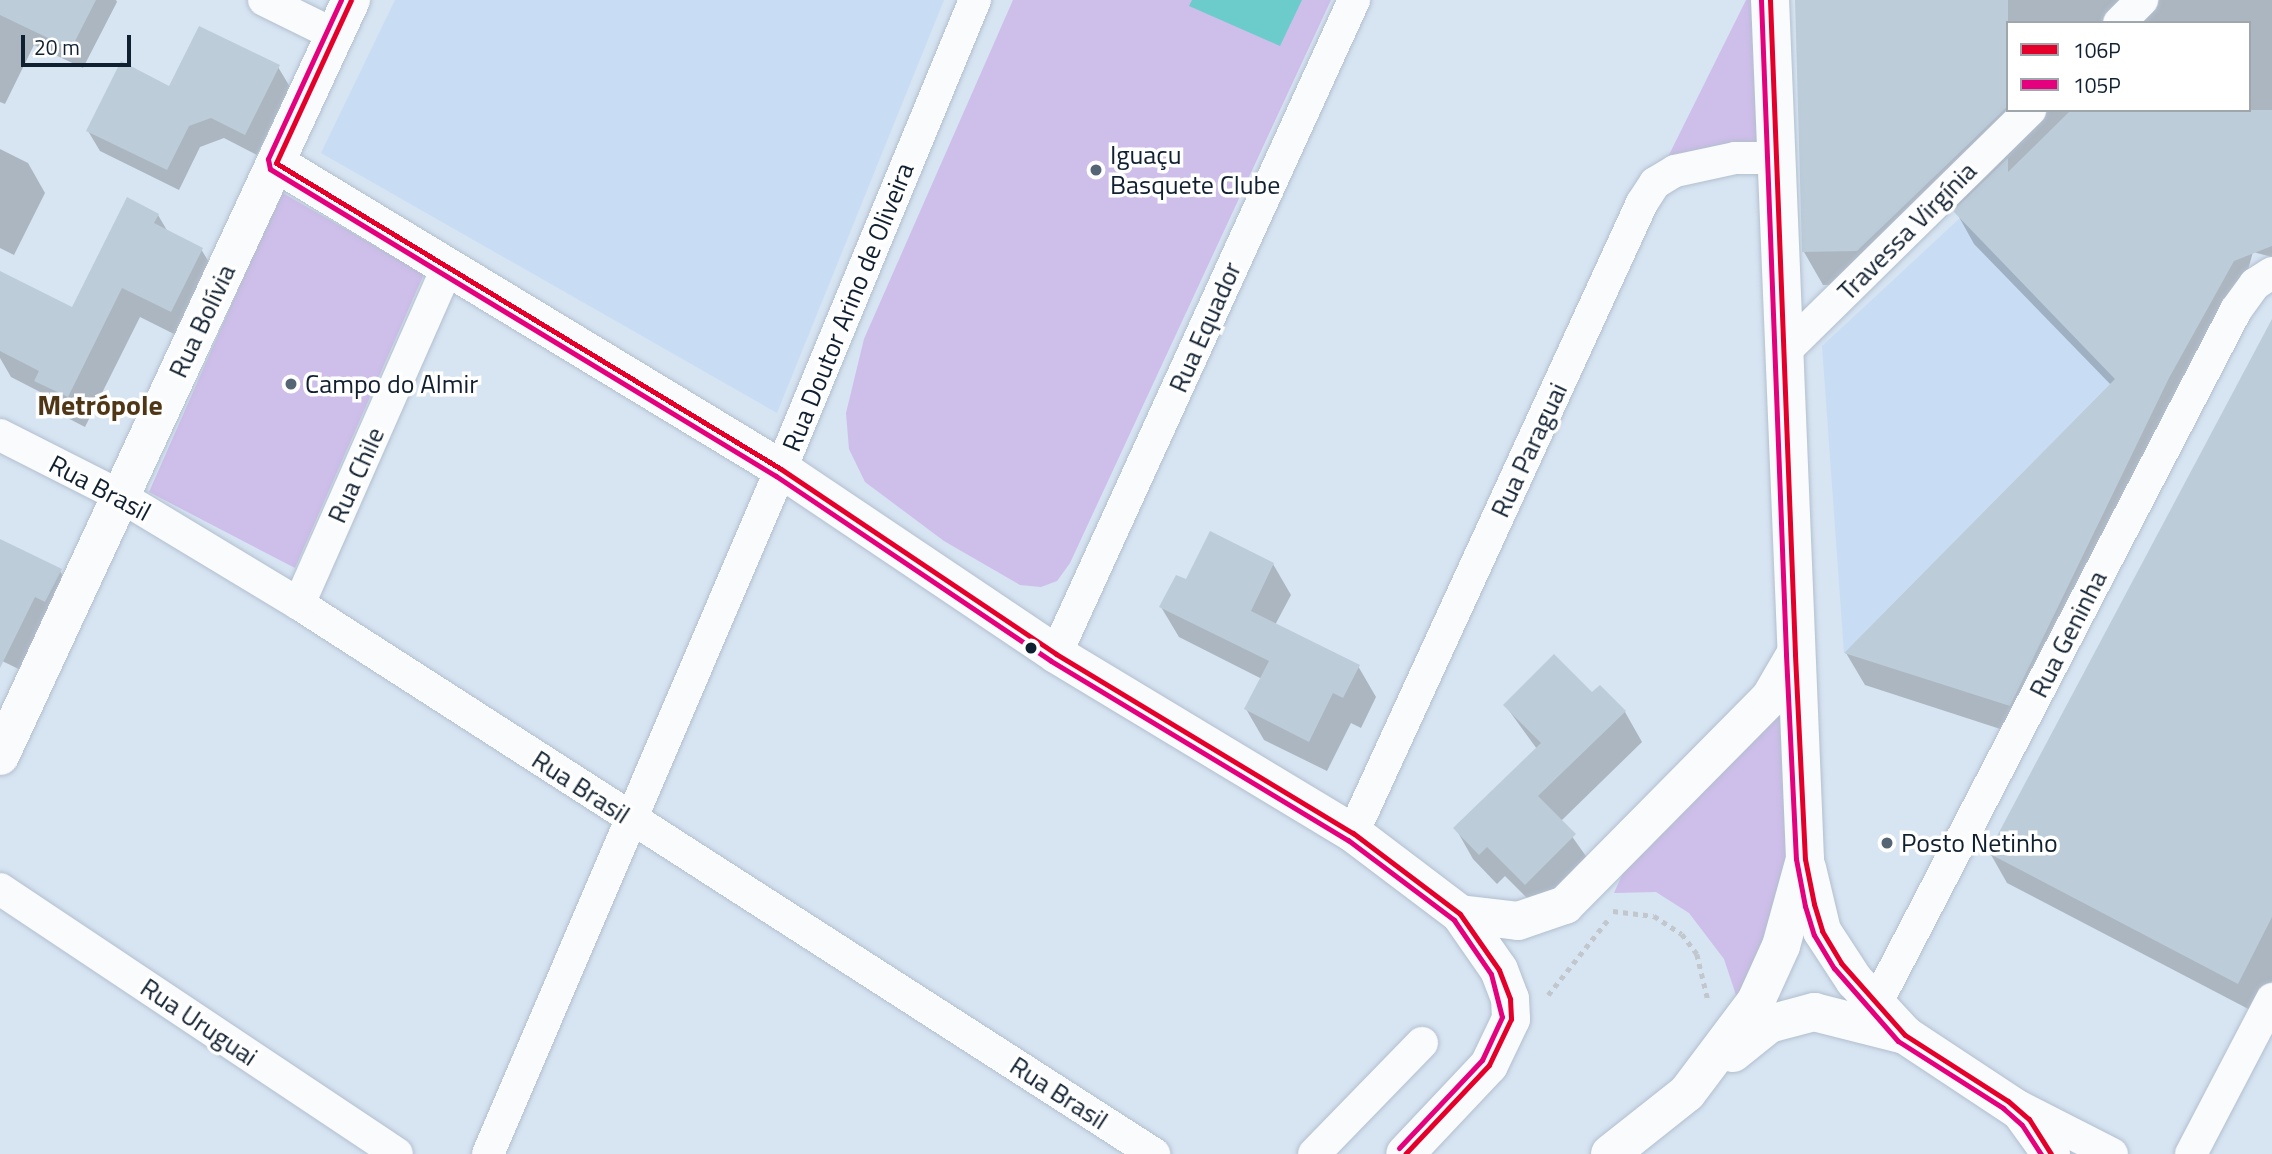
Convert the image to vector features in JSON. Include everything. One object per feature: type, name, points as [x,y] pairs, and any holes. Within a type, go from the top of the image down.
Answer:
[{"type":"main road","name":"Rua Bolívia","points":[[0,756],[351,0]]},
{"type":"main road","points":[[1770,0],[1805,859],[1822,931],[1854,980],[1905,1035],[2008,1101],[2029,1119],[2051,1154]]},
{"type":"main road","points":[[276,163],[781,469],[1056,654],[1353,832],[1460,914],[1490,955],[1510,999],[1511,1019],[1484,1070],[1405,1154]]},
{"type":"main road","points":[[1460,914],[1518,921],[1565,905],[1770,698],[1795,655]]},
{"type":"main road","points":[[1687,1093],[1762,990],[1781,946],[1805,859]]},
{"type":"main road","points":[[1610,1154],[1687,1093],[1762,1028],[1785,1017],[1824,1012],[1905,1035]]},
{"type":"street","points":[[264,0],[335,35]]},
{"type":"street","name":"Rua Doutor Arino de Oliveira","points":[[488,1154],[781,469],[975,0]]},
{"type":"street","name":"Rua Equador","points":[[1056,654],[1354,0]]},
{"type":"street","points":[[2121,21],[2142,0]]},
{"type":"street","name":"Travessa Virgínia","points":[[1785,351],[2028,112]]},
{"type":"street","name":"Rua Paraguai","points":[[1353,832],[1642,202],[1655,183],[1675,171],[1735,158],[1776,158]]},
{"type":"street","name":"Rua Chile","points":[[299,604],[447,269]]},
{"type":"street","name":"Rua Geninha","points":[[1877,1004],[2236,310],[2255,284],[2272,273]]},
{"type":"street","name":"Rua Brasil","points":[[0,435],[120,496],[299,604],[1154,1154]]},
{"type":"street","name":"Rua Uruguai","points":[[0,889],[397,1154]]},
{"type":"street","points":[[2191,1154],[2272,999]]},
{"type":"street","points":[[1314,1154],[1422,1043]]},
{"type":"street","points":[[2008,1101],[2112,1154]]},
{"type":"path","points":[[1605,912],[1654,916],[1682,934],[1700,962],[1708,1014]]},
{"type":"shaded area","points":[[395,0],[944,0],[777,413],[321,153]]},
{"type":"shaded area","name":"Iguaçu Basquete Clube","points":[[1013,0],[1331,0],[1070,563],[1057,581],[1041,587],[1020,585],[944,541],[865,482],[849,449],[846,413],[864,339]]},
{"type":"shaded area","points":[[1192,0],[1302,0],[1280,46],[1189,6]]},
{"type":"shaded area","points":[[1746,0],[1770,0],[1776,158],[1655,183]]},
{"type":"shaded area","points":[[281,192],[424,274],[295,568],[149,492]]},
{"type":"shaded area","points":[[1960,218],[2115,379],[1844,653],[1822,346]]},
{"type":"shaded area","points":[[1789,701],[1793,875],[1741,1010],[1724,959],[1689,913],[1656,892],[1614,893],[1629,859]]},
{"type":"building","points":[[0,0],[96,0],[71,49],[0,15]]},
{"type":"building","points":[[1795,0],[2008,0],[2006,108],[1857,251],[1802,252]]},
{"type":"building","points":[[199,26],[280,65],[245,135],[211,118],[189,126],[167,170],[86,131],[121,61],[169,86]]},
{"type":"building","points":[[2272,110],[2272,246],[2234,261],[2169,378],[2010,706],[1844,653],[2115,379],[1953,211],[2008,158],[2008,172],[2069,112]]},
{"type":"building","points":[[127,197],[159,214],[154,223],[203,248],[171,312],[122,288],[68,397],[34,381],[39,371],[0,351],[0,271],[72,307]]},
{"type":"building","points":[[2272,319],[2272,917],[2238,984],[1988,853]]},
{"type":"building","points":[[1210,531],[1274,563],[1251,611],[1360,665],[1343,698],[1333,693],[1309,742],[1244,709],[1269,661],[1159,607],[1176,575],[1186,579]]},
{"type":"building","points":[[0,539],[62,569],[45,602],[35,597],[0,668]]},
{"type":"building","points":[[1554,654],[1592,692],[1600,685],[1626,711],[1538,796],[1576,834],[1525,885],[1487,847],[1479,855],[1453,828],[1541,743],[1503,705]]},
{"type":"transit line","name":"105P","points":[[341,0],[268,159],[270,169],[776,476],[1051,661],[1348,840],[1454,920],[1491,974],[1502,1017],[1482,1060],[1399,1148]]},
{"type":"transit line","name":"106P","points":[[351,0],[276,163],[781,469],[1056,654],[1353,833],[1460,914],[1499,970],[1510,999],[1511,1019],[1489,1065],[1405,1154]]},
{"type":"transit line","name":"105P","points":[[1761,0],[1786,655],[1796,859],[1805,906],[1814,935],[1834,968],[1898,1041],[2003,1108],[2022,1125],[2041,1154]]},
{"type":"transit line","name":"106P","points":[[1770,0],[1795,655],[1805,859],[1814,904],[1822,931],[1841,963],[1905,1035],[2008,1101],[2029,1119],[2051,1154]]},
{"type":"place","name":"Iguaçu Basquete Clube","points":[[1096,170]]},
{"type":"place","name":"Campo do Almir","points":[[291,384]]},
{"type":"place","name":"Posto Netinho","points":[[1887,843]]},
{"type":"district","name":"Metrópole","points":[[100,405]]}]
